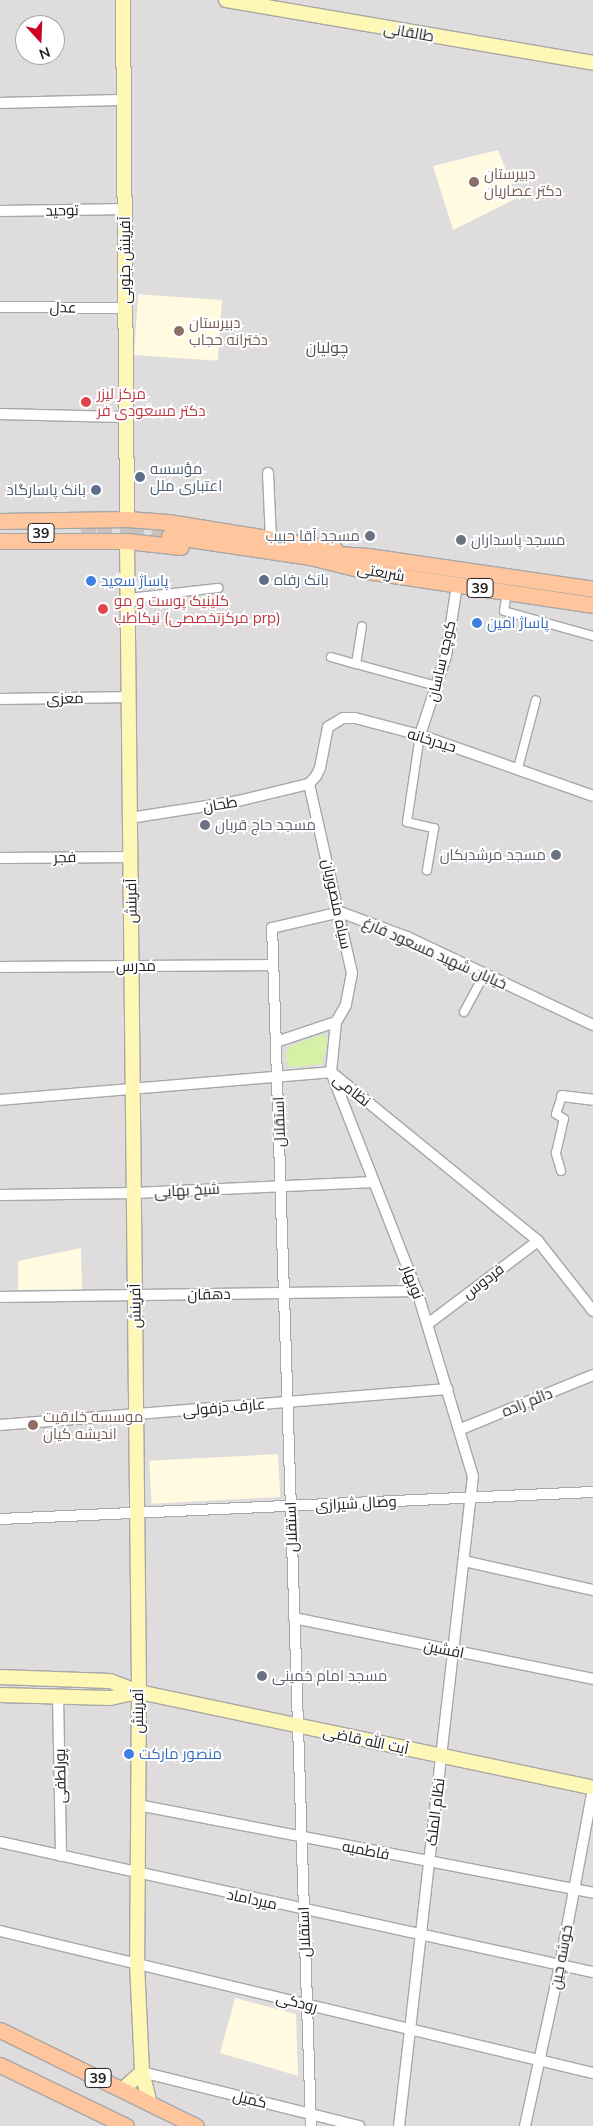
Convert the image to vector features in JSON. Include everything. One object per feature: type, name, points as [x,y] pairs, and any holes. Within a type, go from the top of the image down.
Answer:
[{"type":"main road","name":"آفرینش جنوبی","points":[[123,0],[127,519]]},
{"type":"main road","name":"طالقانی","points":[[226,0],[279,5],[593,63]]},
{"type":"main road","points":[[127,519],[127,541]]},
{"type":"main road","points":[[0,541],[82,529],[127,519],[168,533],[367,563]]},
{"type":"main road","points":[[0,521],[82,529],[127,541],[168,533],[271,538],[367,563]]},
{"type":"main road","name":"39","points":[[0,528],[82,529]]},
{"type":"main road","name":"39","points":[[0,534],[82,529]]},
{"type":"main road","name":"آفرینش","points":[[127,541],[137,1513],[137,1964],[142,2072],[150,2104]]},
{"type":"main road","name":"شریعتی","points":[[367,563],[457,585],[593,605]]},
{"type":"main road","name":"شریعتی","points":[[367,563],[593,589]]},
{"type":"main road","points":[[0,1677],[110,1681],[138,1692]]},
{"type":"main road","points":[[0,1695],[110,1698],[138,1692]]},
{"type":"main road","name":"آیت الله قاضی","points":[[138,1692],[593,1788]]},
{"type":"main road","name":"39","points":[[0,2030],[196,2126]]},
{"type":"main road","points":[[0,2045],[14,2037]]},
{"type":"main road","name":"39","points":[[2,2064],[125,2126]]},
{"type":"main road","points":[[122,2090],[142,2072]]},
{"type":"street","points":[[0,104],[124,100]]},
{"type":"street","name":"توحید","points":[[0,211],[125,209]]},
{"type":"street","name":"عدل","points":[[0,307],[126,308]]},
{"type":"street","points":[[0,414],[126,417]]},
{"type":"street","points":[[268,473],[271,538]]},
{"type":"street","name":"کوچه ساسان","points":[[420,735],[438,686],[447,647],[457,585]]},
{"type":"street","points":[[128,598],[218,588]]},
{"type":"street","points":[[507,592],[504,611],[593,636]]},
{"type":"street","points":[[356,664],[362,626]]},
{"type":"street","points":[[331,657],[438,686]]},
{"type":"street","name":"معزی","points":[[0,699],[129,697]]},
{"type":"street","points":[[518,768],[536,700]]},
{"type":"street","name":"حیدرخانه","points":[[309,784],[320,768],[326,733],[337,719],[355,718],[420,735],[593,796]]},
{"type":"street","points":[[420,735],[407,822],[434,828],[427,870]]},
{"type":"street","name":"طحان","points":[[130,818],[238,801],[309,784]]},
{"type":"street","name":"سیاه منصوریان","points":[[309,784],[340,912],[352,973],[346,1005],[336,1022]]},
{"type":"street","name":"فجر","points":[[0,858],[131,857]]},
{"type":"street","name":"استقلال","points":[[311,2126],[290,1506],[289,1402],[282,1185],[272,928],[340,912]]},
{"type":"street","name":"خیابان شهید مسعود فارغ","points":[[340,912],[407,937],[593,1025]]},
{"type":"street","name":"مدرس","points":[[0,967],[273,965]]},
{"type":"street","points":[[464,1012],[485,974]]},
{"type":"street","points":[[276,1042],[336,1022],[331,1072]]},
{"type":"street","name":"نظامی","points":[[0,1100],[331,1072],[538,1241],[593,1311]]},
{"type":"street","name":"نوبهار","points":[[331,1072],[429,1323],[473,1476],[471,1498]]},
{"type":"street","points":[[561,1171],[556,1154],[564,1119],[556,1114],[562,1096],[593,1100]]},
{"type":"street","name":"شیخ بهایی","points":[[0,1195],[134,1193],[374,1182]]},
{"type":"street","name":"فردوس","points":[[429,1323],[538,1241]]},
{"type":"street","name":"دهقان","points":[[0,1297],[417,1291]]},
{"type":"street","name":"دائم زاده","points":[[461,1429],[593,1375]]},
{"type":"street","name":"عارف دزفولی","points":[[0,1426],[448,1389]]},
{"type":"street","name":"وصال شیرازی","points":[[0,1519],[593,1492]]},
{"type":"street","name":"نظام الملک","points":[[399,2126],[471,1498]]},
{"type":"street","points":[[464,1562],[593,1590]]},
{"type":"street","name":"افشین","points":[[294,1618],[593,1679]]},
{"type":"street","name":"پورلطفی","points":[[58,1696],[61,1856]]},
{"type":"street","name":"خوشه چین","points":[[525,2126],[560,1965],[593,1788]]},
{"type":"street","name":"فاطمیه","points":[[138,1805],[593,1893]]},
{"type":"street","name":"میرداماد","points":[[0,1842],[138,1874],[593,1972]]},
{"type":"street","name":"رودکی","points":[[0,1931],[593,2073]]},
{"type":"street","name":"کمیل","points":[[142,2072],[359,2126]]},
{"type":"shaded area","points":[[0,0],[593,0],[593,2126],[0,2126]]},
{"type":"shaded area","name":"دبیرستان دکتر عصاریان","points":[[498,150],[517,198],[453,230],[433,166]]},
{"type":"shaded area","name":"دبیرستان دخترانه حجاب","points":[[138,294],[222,300],[218,361],[134,355]]},
{"type":"shaded area","points":[[81,1248],[82,1289],[18,1290],[18,1261]]},
{"type":"shaded area","points":[[278,1454],[280,1497],[151,1504],[149,1461]]},
{"type":"shaded area","points":[[235,1998],[296,2014],[298,2076],[220,2053]]},
{"type":"green space","points":[[323,1034],[328,1040],[322,1064],[293,1067],[288,1065],[286,1053],[290,1046]]},
{"type":"tunnel","points":[[97,527],[129,527],[170,531]]},
{"type":"tunnel","points":[[81,531],[107,532]]},
{"type":"place","name":"دبیرستان دکتر عصاریان","points":[[474,182]]},
{"type":"place","name":"دبیرستان دخترانه حجاب","points":[[179,331]]},
{"type":"place","name":"مرکز لیزر دکتر مسعودی فر","points":[[86,402]]},
{"type":"place","name":"مؤسسه اعتباری ملل","points":[[140,477]]},
{"type":"place","name":"بانک پاسارگاد","points":[[96,490]]},
{"type":"place","name":"مسجد آقا حبیب","points":[[370,536]]},
{"type":"place","name":"مسجد پاسداران","points":[[461,540]]},
{"type":"place","name":"بانک رفاه","points":[[264,580]]},
{"type":"place","name":"پاساژ سعید","points":[[91,581]]},
{"type":"place","name":"کلینیک پوست و مو نیکاطب (مرکزتخصصی prp)","points":[[103,609]]},
{"type":"place","name":"پاساژ امین","points":[[477,623]]},
{"type":"place","name":"مسجد حاج قربان","points":[[205,825]]},
{"type":"place","name":"مسجد مرشدبکان","points":[[556,855]]},
{"type":"place","name":"موسسه خلاقیت اندیشه کیان","points":[[33,1425]]},
{"type":"place","name":"مسجد امام خمینی","points":[[262,1676]]},
{"type":"place","name":"منصور مارکت","points":[[129,1754]]},
{"type":"district","name":"چولیان","points":[[327,347]]}]
